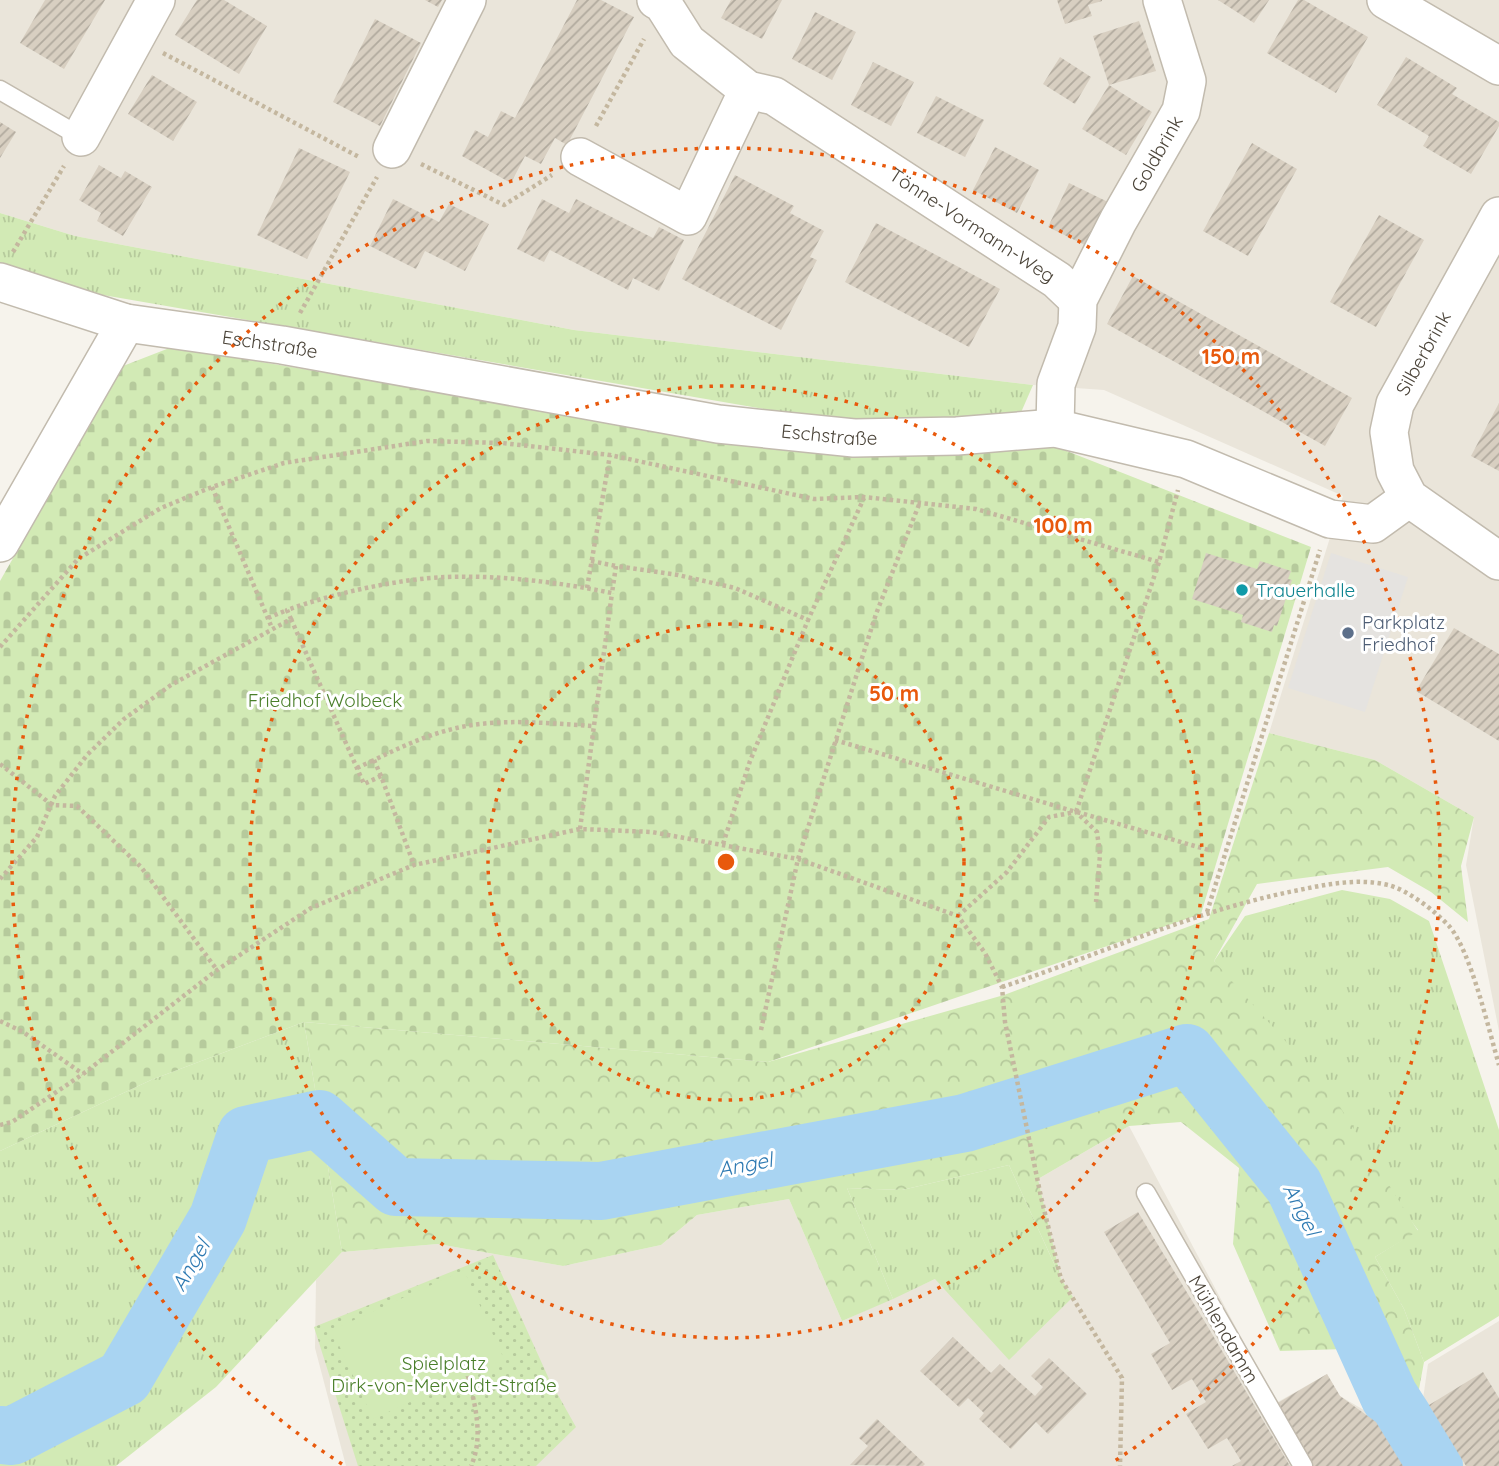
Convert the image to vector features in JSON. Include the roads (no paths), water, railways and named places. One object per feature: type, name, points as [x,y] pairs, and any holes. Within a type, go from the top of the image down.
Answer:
[{"type":"street","points":[[81,137],[156,0]]},
{"type":"street","points":[[387,159],[467,0]]},
{"type":"street","name":"Goldbrink","points":[[1079,300],[1118,220],[1181,111],[1187,81],[1161,0]]},
{"type":"street","points":[[1386,0],[1499,66]]},
{"type":"street","name":"Tönne-Vormann-Weg","points":[[659,2],[687,42],[748,90],[774,96],[1057,280],[1079,300]]},
{"type":"street","points":[[580,157],[688,216],[748,90]]},
{"type":"street","name":"Silberbrink","points":[[1409,498],[1395,471],[1389,432],[1395,404],[1499,216]]},
{"type":"street","name":"Eschstraße","points":[[3,272],[126,323],[282,345],[718,424],[854,438],[957,436],[1055,428],[1186,460],[1330,519],[1373,524],[1409,498]]},
{"type":"street","points":[[1055,428],[1056,384],[1077,327],[1079,300]]},
{"type":"street","points":[[0,543],[126,323]]},
{"type":"street","points":[[1409,498],[1499,561]]},
{"type":"lane","points":[[0,90],[81,137]]},
{"type":"lane","name":"Mühlendamm","points":[[1146,1193],[1303,1466]]},
{"type":"waterway","name":"Angel","points":[[0,1435],[12,1436],[124,1378],[218,1218],[246,1135],[319,1119],[396,1187],[601,1191],[965,1123],[1187,1053],[1294,1186],[1389,1396],[1434,1466]]},
{"type":"place","name":"Trauerhalle","points":[[1242,590]]},
{"type":"place","name":"Parkplatz Friedhof","points":[[1348,633]]},
{"type":"park label","name":"Friedhof Wolbeck","points":[[325,700]]},
{"type":"park label","name":"Spielplatz Dirk-von-Merveldt-Straße","points":[[444,1374]]}]
